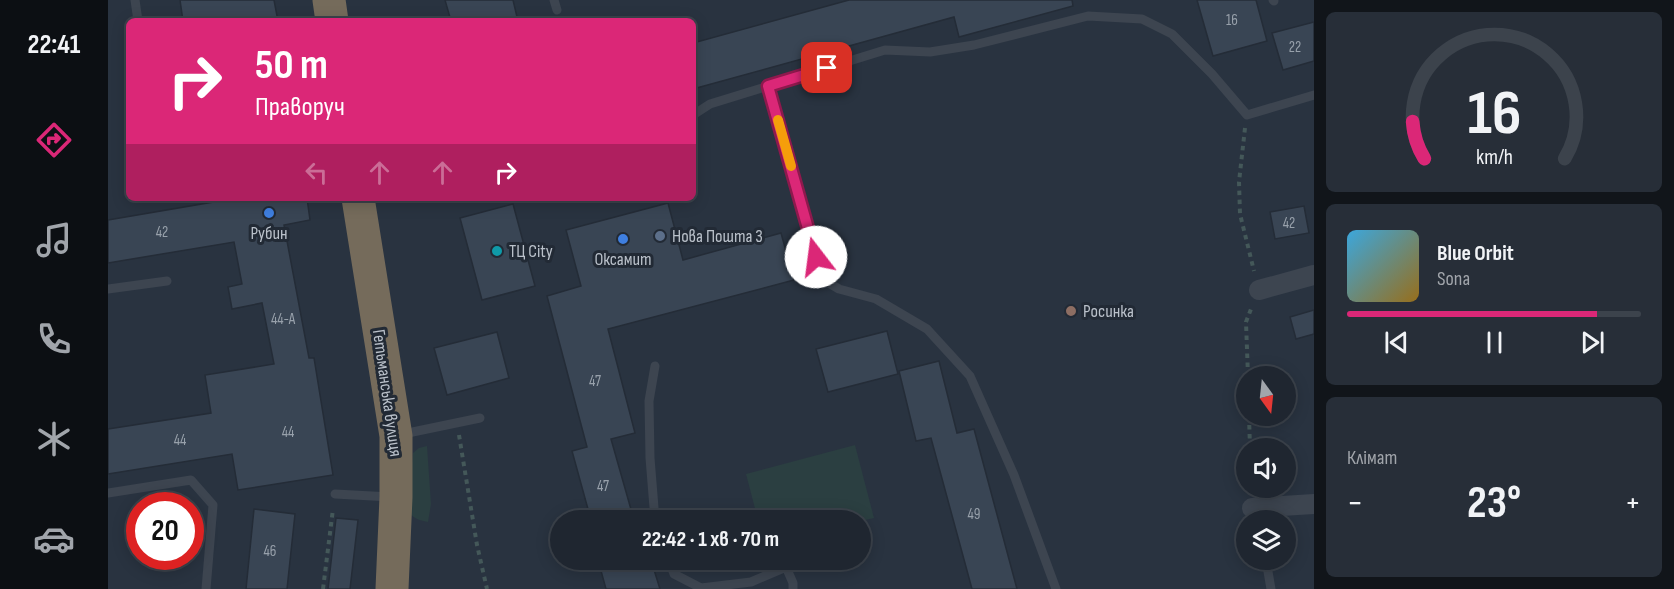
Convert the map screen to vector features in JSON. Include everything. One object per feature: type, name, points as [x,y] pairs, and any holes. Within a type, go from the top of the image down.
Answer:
[{"type":"highway","points":[[329,0],[332,18]]},
{"type":"highway","name":"Гетьманська вулиця","points":[[358,201],[396,436],[392,589]]},
{"type":"street","points":[[1259,290],[1314,275]]},
{"type":"street","points":[[1274,510],[1314,504]]},
{"type":"lane","points":[[135,0],[138,18]]},
{"type":"lane","points":[[696,113],[710,104],[885,50],[930,52],[974,45],[1088,16],[1142,18],[1172,34],[1212,74],[1247,115],[1314,95]]},
{"type":"lane","points":[[768,86],[822,279],[839,289],[876,299],[927,329],[970,376],[1014,475],[1056,589]]},
{"type":"lane","points":[[108,289],[167,280]]},
{"type":"lane","points":[[654,510],[649,401],[655,366]]},
{"type":"lane","points":[[396,436],[480,418]]},
{"type":"lane","points":[[108,493],[191,480],[213,505],[206,589]]},
{"type":"lane","points":[[335,494],[396,497]]},
{"type":"lane","points":[[673,570],[674,574],[701,588],[751,582],[779,570]]},
{"type":"lane","points":[[787,570],[793,589]]},
{"type":"lane","points":[[1268,570],[1271,589]]},
{"type":"path","points":[[1247,115],[1239,182],[1240,214],[1259,290],[1246,322],[1248,366]]},
{"type":"path","points":[[457,423],[477,545],[488,589]]},
{"type":"path","points":[[323,589],[335,494]]},
{"type":"green space","points":[[855,445],[874,518],[871,519],[871,510],[755,510],[746,474]]},
{"type":"green space","points":[[427,446],[431,504],[428,522],[414,517],[408,509],[413,453]]},
{"type":"building","points":[[180,0],[274,0],[277,18],[183,18]]},
{"type":"building","points":[[445,0],[513,0],[517,18],[450,18]]},
{"type":"building","points":[[849,0],[1072,0],[1073,6],[959,37],[954,17],[696,88],[696,42]]},
{"type":"building","points":[[1197,0],[1256,0],[1267,41],[1213,56]]},
{"type":"building","points":[[1314,22],[1314,61],[1283,70],[1272,33]]},
{"type":"building","points":[[307,201],[310,220],[284,225],[309,358],[314,358],[333,475],[238,490],[232,454],[108,474],[108,429],[211,413],[205,375],[274,364],[262,303],[232,309],[228,287],[242,284],[234,242],[108,263],[108,220],[213,202]]},
{"type":"building","points":[[668,203],[683,260],[781,233],[794,280],[608,329],[635,433],[611,439],[631,510],[588,510],[572,451],[587,447],[547,296],[581,286],[566,230]]},
{"type":"building","name":"ТЦ City","points":[[513,204],[535,286],[482,300],[460,218]]},
{"type":"building","points":[[1304,206],[1309,233],[1275,239],[1270,212]]},
{"type":"building","points":[[1314,310],[1314,334],[1296,339],[1290,317]]},
{"type":"building","points":[[887,331],[898,374],[828,392],[816,349]]},
{"type":"building","points":[[497,332],[509,378],[447,395],[434,348]]},
{"type":"building","points":[[939,361],[957,433],[974,429],[1017,589],[972,589],[931,438],[916,441],[899,371]]},
{"type":"building","points":[[254,509],[295,514],[287,589],[246,589]]},
{"type":"building","points":[[336,518],[358,520],[350,589],[328,589]]},
{"type":"building","points":[[601,570],[654,570],[660,589],[606,589]]},
{"type":"slow traffic","points":[[778,120],[791,166]]},
{"type":"place","name":"Рубин","points":[[269,213]]},
{"type":"place","name":"Нова Пошта 3","points":[[660,236]]},
{"type":"place","name":"Оксамит","points":[[623,239]]},
{"type":"place","name":"ТЦ City","points":[[497,251]]},
{"type":"place","name":"Росинка","points":[[1071,311]]},
{"type":"route","points":[[816,257],[768,86],[827,68]]}]
